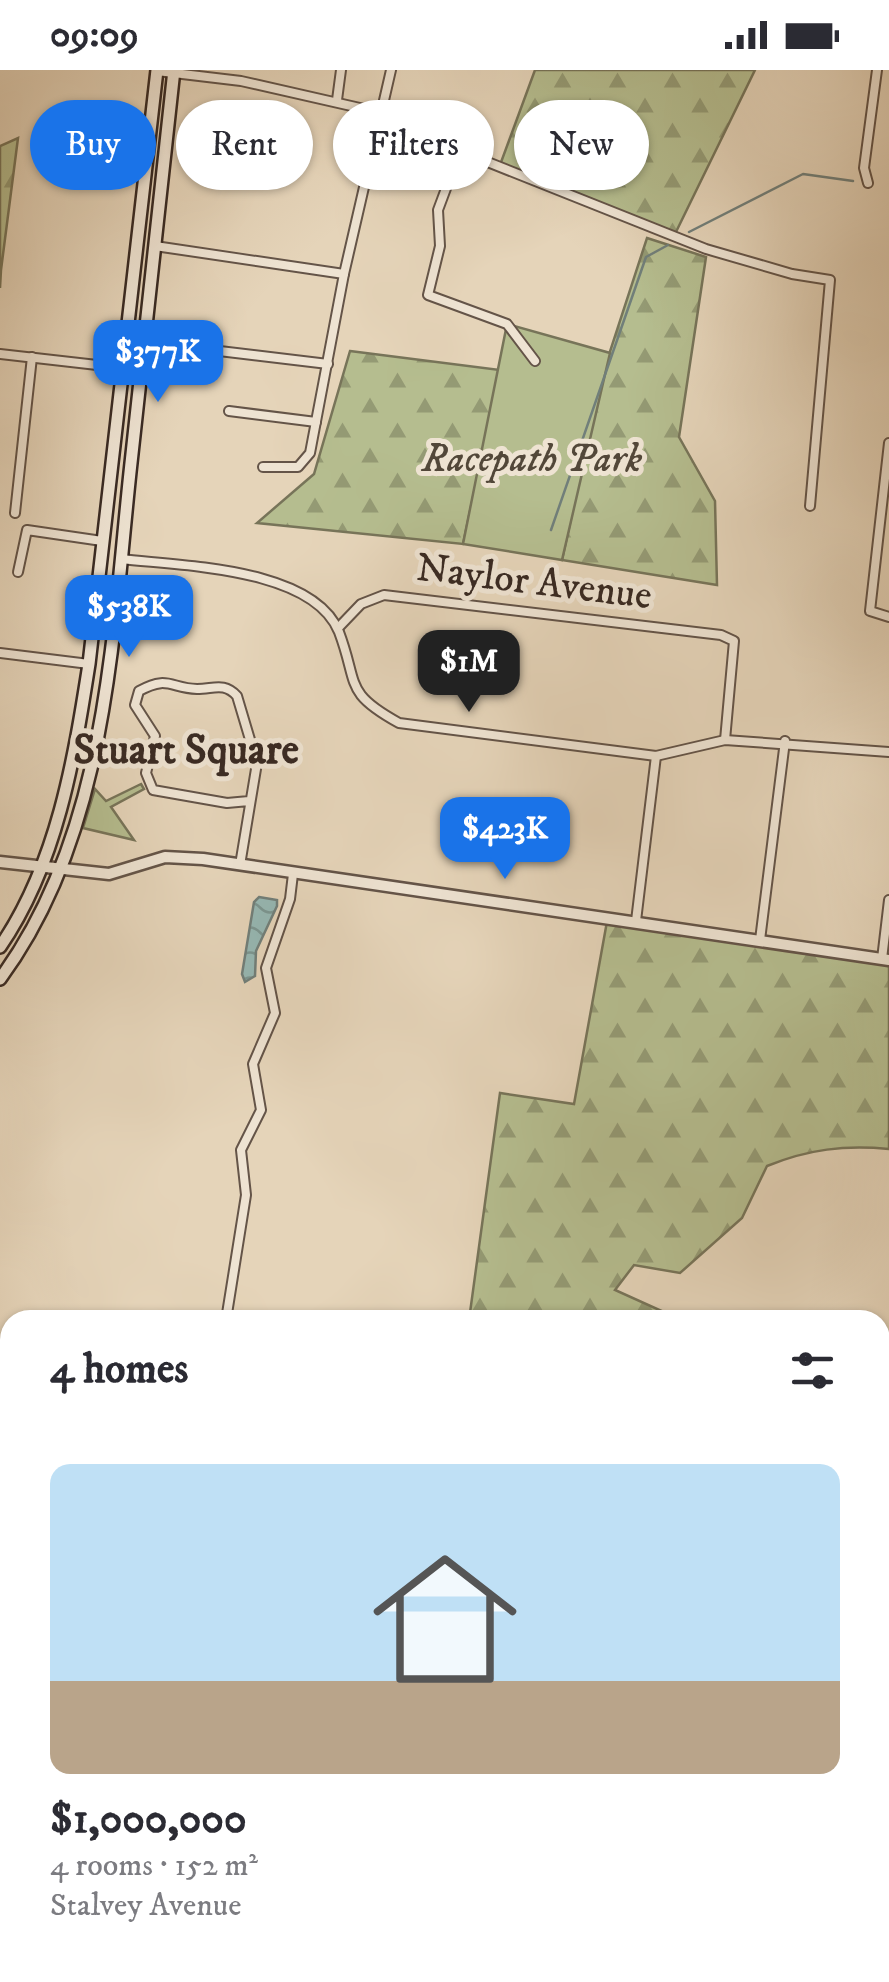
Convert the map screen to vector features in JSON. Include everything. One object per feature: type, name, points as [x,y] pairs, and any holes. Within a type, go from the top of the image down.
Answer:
[{"type":"main road","points":[[0,947],[42,868],[80,720],[90,664],[157,70]]},
{"type":"main road","points":[[0,979],[28,934],[59,870],[99,728],[174,71]]},
{"type":"main road","points":[[80,720],[86,728],[99,728]]},
{"type":"street","points":[[157,70],[337,100],[341,70]]},
{"type":"street","points":[[241,81],[242,70]]},
{"type":"street","points":[[385,100],[391,70]]},
{"type":"street","points":[[868,183],[864,168],[877,70]]},
{"type":"street","points":[[494,165],[706,249],[792,274],[830,280],[810,506]]},
{"type":"street","points":[[263,467],[302,464],[310,453],[364,190]]},
{"type":"street","points":[[445,190],[438,210],[440,246],[428,295],[507,324],[535,360]]},
{"type":"street","points":[[155,246],[344,274]]},
{"type":"street","points":[[144,342],[328,364]]},
{"type":"street","points":[[0,354],[141,370]]},
{"type":"street","points":[[15,513],[32,357]]},
{"type":"street","points":[[229,411],[316,422]]},
{"type":"street","points":[[889,443],[886,500],[870,611],[889,617]]},
{"type":"street","points":[[18,572],[27,530],[102,541]]},
{"type":"street","points":[[120,559],[265,576],[308,599],[338,628],[354,689],[367,705],[399,723],[656,756],[725,740],[785,741],[889,752]]},
{"type":"street","name":"Naylor Avenue","points":[[338,628],[361,604],[384,595],[720,635],[734,642],[725,740]]},
{"type":"street","points":[[0,653],[90,664]]},
{"type":"street","points":[[240,865],[257,764],[255,746],[230,690],[220,686],[198,689],[169,680],[139,691],[136,704],[155,736],[146,773],[153,790],[226,803],[249,800]]},
{"type":"street","points":[[760,940],[785,741]]},
{"type":"street","points":[[636,921],[656,756]]},
{"type":"street","points":[[0,862],[109,874],[179,857],[885,960],[889,900]]},
{"type":"street","points":[[228,1310],[246,1195],[241,1150],[261,1110],[253,1064],[274,1013],[266,968],[290,899],[293,874]]},
{"type":"green space","points":[[535,70],[755,70],[675,234],[563,190],[649,190],[649,100],[524,100]]},
{"type":"green space","points":[[514,127],[514,171],[500,165]]},
{"type":"green space","points":[[18,138],[1,270],[0,288],[0,146]]},
{"type":"green space","points":[[647,238],[706,257],[679,437],[715,501],[717,585],[562,560],[602,376]]},
{"type":"green space","name":"Racepath Park","points":[[507,324],[610,353],[562,560],[463,544]]},
{"type":"green space","points":[[350,351],[500,370],[463,544],[257,523],[314,474]]},
{"type":"green space","name":"Stuart Square","points":[[141,784],[144,789],[111,807],[134,840],[83,828],[95,789],[106,801]]},
{"type":"green space","points":[[608,916],[889,960],[889,1149],[827,1150],[767,1166],[742,1218],[680,1273],[634,1265],[615,1290],[660,1310],[470,1310],[500,1093],[574,1104]]},
{"type":"water","points":[[259,897],[277,900],[277,906],[256,951],[255,976],[245,982],[242,974],[254,902]]},
{"type":"waterway","points":[[689,232],[803,174],[853,181]]},
{"type":"waterway","points":[[551,530],[646,257],[668,245]]},
{"type":"district","name":"Stuart Square","points":[[186,751]]}]
